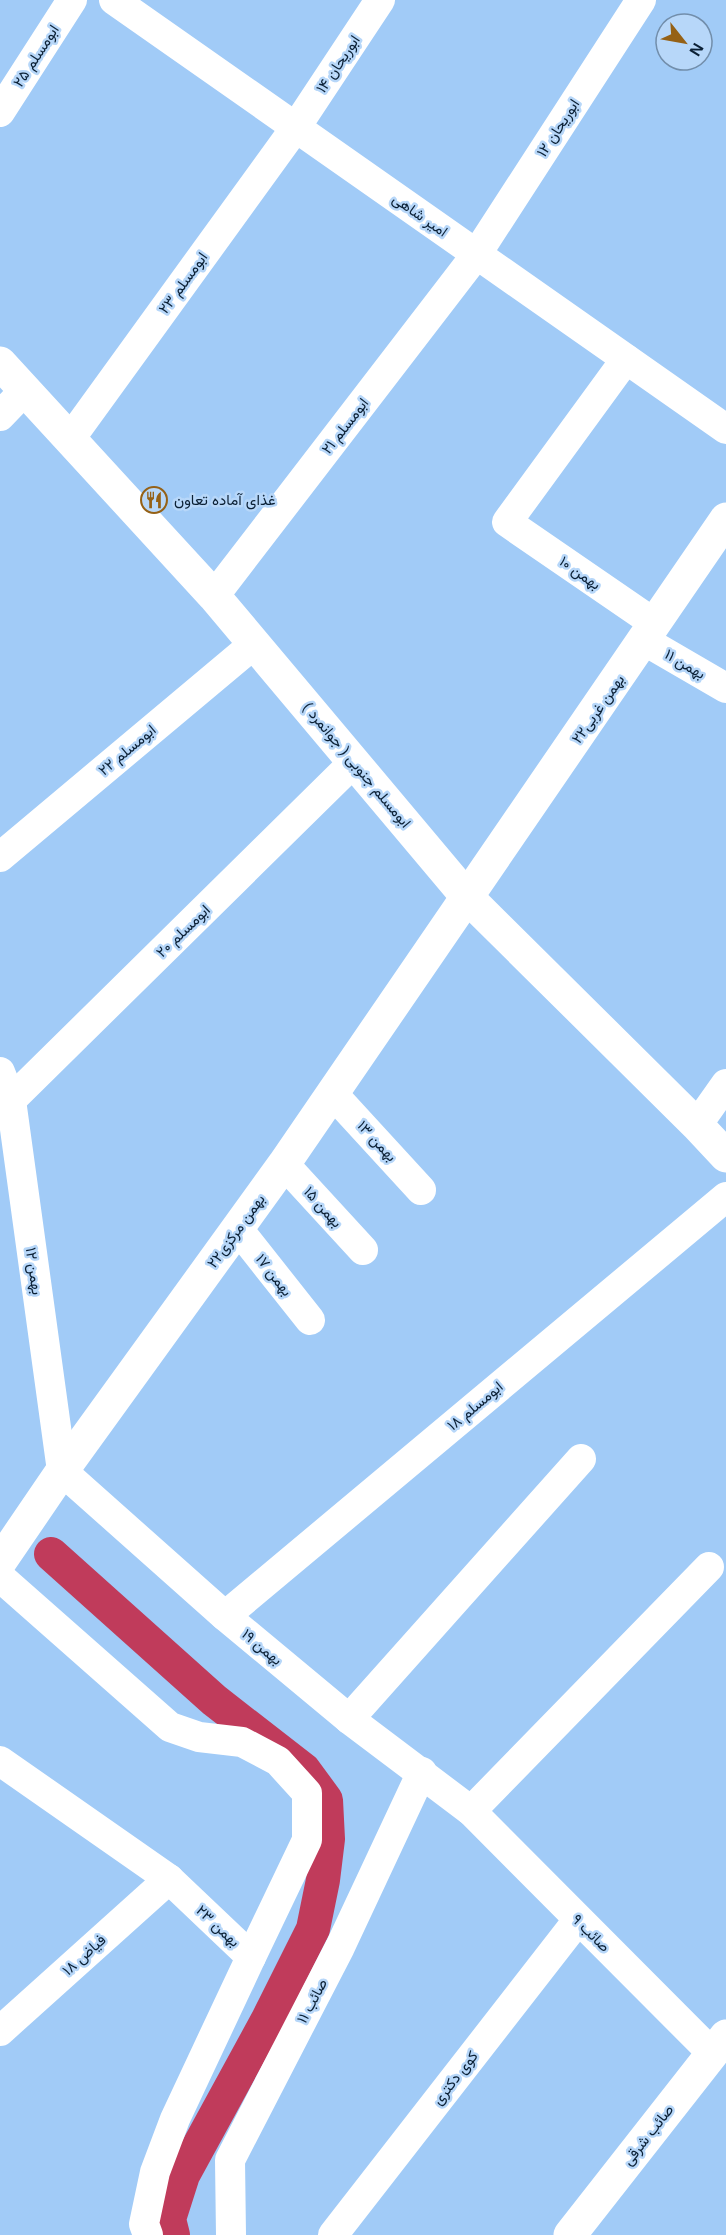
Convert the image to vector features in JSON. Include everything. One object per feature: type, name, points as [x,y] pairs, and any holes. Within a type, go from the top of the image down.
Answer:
[{"type":"street","name":"ابومسلم ۲۵","points":[[0,112],[72,0]]},
{"type":"street","name":"امیر شاهی","points":[[114,0],[726,429]]},
{"type":"street","name":"ابوریحان ۱۴","points":[[296,127],[380,0]]},
{"type":"street","name":"ابوریحان ۱۲","points":[[476,255],[641,0]]},
{"type":"street","name":"ابومسلم ۲۳","points":[[70,439],[296,127]]},
{"type":"street","name":"ابومسلم ۲۱","points":[[214,596],[476,255]]},
{"type":"street","name":"بهمن ۱۰","points":[[626,359],[507,522],[649,632]]},
{"type":"street","name":"ابومسلم جنوبی ( جوانمرد )","points":[[0,363],[214,596],[467,897],[726,1156]]},
{"type":"street","points":[[0,416],[24,391]]},
{"type":"street","name":"۲۲بهمن غربی","points":[[467,897],[726,519]]},
{"type":"street","name":"بهمن ۱۱","points":[[649,632],[726,688]]},
{"type":"street","name":"ابومسلم ۲۲","points":[[0,857],[254,644]]},
{"type":"street","name":"ابومسلم ۲۰","points":[[11,1100],[354,762]]},
{"type":"street","name":"۲۲بهمن مرکزی","points":[[0,1563],[62,1471],[284,1164],[467,897]]},
{"type":"street","name":"بهمن ۱۲","points":[[0,1072],[11,1100],[62,1471]]},
{"type":"street","points":[[697,1125],[726,1084]]},
{"type":"street","name":"بهمن ۱۳","points":[[332,1093],[422,1190]]},
{"type":"street","name":"بهمن ۱۵","points":[[284,1164],[363,1250]]},
{"type":"street","name":"ابومسلم ۱۸","points":[[225,1616],[726,1197]]},
{"type":"street","name":"بهمن ۱۷","points":[[238,1229],[310,1320]]},
{"type":"street","points":[[349,1719],[581,1459]]},
{"type":"street","name":"بهمن ۱۹","points":[[62,1471],[225,1616],[349,1719],[471,1811]]},
{"type":"street","points":[[471,1811],[709,1567]]},
{"type":"street","points":[[0,1577],[170,1727],[199,1737],[242,1742],[278,1761],[308,1793],[307,1840],[251,1957]]},
{"type":"street","name":"بهمن ۲۳","points":[[0,1761],[169,1879],[251,1957],[175,2119],[155,2172],[140,2231]]},
{"type":"street","name":"صائب ۱۱","points":[[231,2235],[230,2160],[340,1947],[422,1772]]},
{"type":"street","name":"صائب ۹","points":[[471,1811],[578,1920],[719,2044]]},
{"type":"street","name":"فیاض ۱۸","points":[[0,2031],[169,1879]]},
{"type":"street","name":"کوی دکتری","points":[[333,2235],[578,1920]]},
{"type":"street","name":"صائب شرقی","points":[[572,2234],[719,2044]]},
{"type":"waterway","points":[[51,1554],[214,1700],[304,1770],[326,1800],[328,1839],[323,1880],[313,1929],[267,2021],[183,2175],[169,2219],[173,2235]]},
{"type":"place","name":"غذای آماده تعاون","points":[[154,500]]}]
